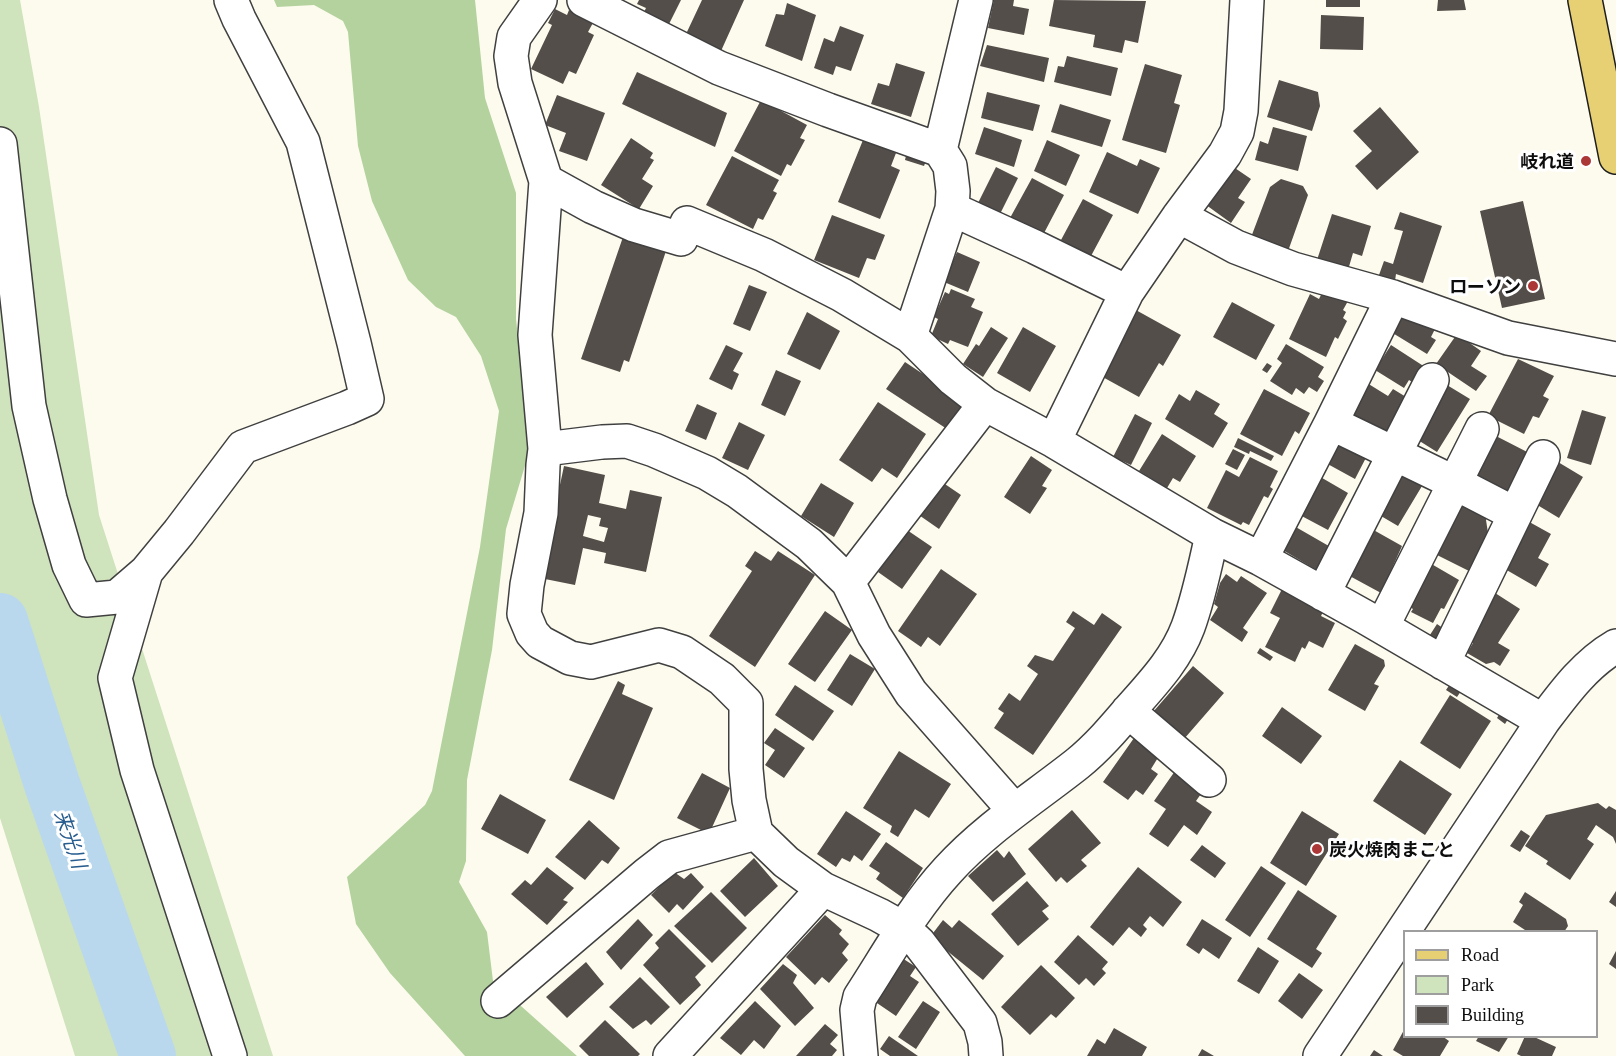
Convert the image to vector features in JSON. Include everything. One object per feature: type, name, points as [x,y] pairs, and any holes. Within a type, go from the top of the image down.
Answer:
[{"type":"main road","points":[[1585,0],[1616,157]]},
{"type":"street","points":[[0,144],[29,406],[50,499],[69,565],[86,600],[117,597],[146,572],[243,447],[367,399],[303,142],[238,19],[231,0]]},
{"type":"street","points":[[540,0],[514,37],[511,56],[515,83],[546,181],[535,335],[545,449],[541,513],[526,585],[524,614],[532,633],[540,642],[570,658],[591,663],[659,645],[682,652],[723,679],[746,703],[746,769],[749,800],[756,833],[786,862],[823,889],[904,929],[919,943],[980,1023],[986,1056]]},
{"type":"street","points":[[584,0],[718,68],[940,150],[950,166],[954,190],[952,209],[910,336]]},
{"type":"street","points":[[940,150],[976,0]]},
{"type":"street","points":[[1054,441],[1127,292],[1225,154],[1237,132],[1241,111],[1247,0]]},
{"type":"street","points":[[546,181],[593,207],[634,225],[681,239],[687,223],[764,255],[842,294],[910,336],[953,379],[985,404],[1054,441],[1212,535],[1261,559],[1382,627],[1543,721]]},
{"type":"street","points":[[952,209],[1127,292]]},
{"type":"street","points":[[1179,216],[1236,247],[1293,270],[1393,297],[1508,338],[1616,359]]},
{"type":"street","points":[[1261,559],[1393,297]]},
{"type":"street","points":[[1323,594],[1432,380]]},
{"type":"street","points":[[848,582],[985,404]]},
{"type":"street","points":[[1331,423],[1515,514]]},
{"type":"street","points":[[1382,627],[1482,429]]},
{"type":"street","points":[[545,449],[627,441],[654,450],[707,473],[737,490],[809,544],[848,582],[874,635],[911,693],[1014,810]]},
{"type":"street","points":[[1443,663],[1542,456]]},
{"type":"street","points":[[861,1056],[857,1010],[860,997],[916,909],[948,870],[1014,810],[1080,761],[1110,733],[1170,663],[1188,629],[1212,535]]},
{"type":"street","points":[[146,572],[115,678],[137,770],[230,1056]]},
{"type":"street","points":[[1404,930],[1543,721],[1573,682],[1604,652],[1616,646]]},
{"type":"street","points":[[1128,711],[1209,780]]},
{"type":"street","points":[[498,1001],[647,873],[669,857],[756,833]]},
{"type":"street","points":[[670,1056],[823,889]]},
{"type":"street","points":[[1320,1056],[1403,931]]},
{"type":"green space","points":[[0,0],[20,0],[39,107],[99,515],[273,1056],[75,1056],[0,818]]},
{"type":"green space","points":[[274,0],[475,0],[485,98],[516,193],[516,319],[530,449],[506,529],[492,650],[467,780],[466,861],[459,882],[487,932],[493,981],[577,1056],[465,1056],[390,973],[356,924],[347,877],[425,805],[432,791],[480,547],[499,411],[481,356],[456,317],[436,307],[408,280],[372,201],[358,146],[348,32],[343,21],[314,5],[277,7]]},
{"type":"building","points":[[639,0],[681,0],[668,26],[643,14],[646,8],[637,4]]},
{"type":"building","points":[[702,0],[744,0],[721,51],[686,34]]},
{"type":"building","points":[[994,0],[1014,0],[1013,6],[1029,9],[1024,35],[988,28]]},
{"type":"building","points":[[1054,0],[1146,1],[1138,43],[1125,40],[1122,53],[1093,47],[1095,35],[1049,26]]},
{"type":"building","points":[[1326,0],[1360,0],[1360,7],[1326,7]]},
{"type":"building","points":[[1438,0],[1464,0],[1466,10],[1437,11]]},
{"type":"building","points":[[787,3],[816,15],[802,61],[765,46],[776,14],[784,15]]},
{"type":"building","points":[[555,9],[567,15],[569,10],[594,21],[588,32],[594,35],[576,74],[569,71],[563,84],[531,69],[552,25],[548,23]]},
{"type":"building","points":[[1321,15],[1364,17],[1363,50],[1320,49]]},
{"type":"building","points":[[840,26],[864,35],[851,71],[836,66],[833,75],[814,68],[824,38],[834,42]]},
{"type":"building","points":[[987,45],[1049,58],[1044,82],[980,66]]},
{"type":"building","points":[[1067,56],[1118,68],[1111,96],[1054,82],[1058,66],[1064,67]]},
{"type":"building","points":[[896,63],[925,72],[911,117],[871,104],[878,83],[889,86]]},
{"type":"building","points":[[1145,64],[1182,75],[1174,103],[1180,105],[1166,153],[1122,140]]},
{"type":"building","points":[[637,72],[727,113],[715,147],[622,104]]},
{"type":"building","points":[[1279,80],[1318,92],[1320,106],[1312,131],[1267,117]]},
{"type":"building","points":[[987,92],[1040,105],[1033,131],[981,118]]},
{"type":"building","points":[[557,95],[605,113],[587,161],[559,151],[566,133],[545,125]]},
{"type":"building","points":[[761,100],[807,125],[800,138],[805,140],[791,166],[787,164],[781,176],[734,151]]},
{"type":"building","points":[[1060,104],[1111,120],[1102,147],[1051,132]]},
{"type":"building","points":[[1380,107],[1419,152],[1377,190],[1355,166],[1372,151],[1353,131]]},
{"type":"building","points":[[984,127],[1022,140],[1014,167],[975,154]]},
{"type":"building","points":[[1273,127],[1307,136],[1298,171],[1255,160],[1260,141],[1268,144]]},
{"type":"building","points":[[631,138],[653,153],[650,158],[654,160],[642,179],[653,186],[639,209],[601,185]]},
{"type":"building","points":[[863,140],[896,153],[891,166],[900,170],[880,219],[838,202]]},
{"type":"building","points":[[1047,140],[1080,155],[1066,186],[1034,171]]},
{"type":"building","points":[[907,151],[927,158],[924,166],[905,160]]},
{"type":"building","points":[[1107,152],[1137,166],[1140,159],[1160,168],[1138,214],[1089,192]]},
{"type":"building","points":[[732,156],[779,180],[773,191],[777,193],[763,220],[758,218],[753,229],[706,205]]},
{"type":"building","points":[[1229,164],[1251,179],[1238,198],[1245,202],[1231,223],[1202,202]]},
{"type":"building","points":[[996,167],[1018,178],[1000,214],[978,203]]},
{"type":"building","points":[[1032,178],[1064,195],[1043,235],[1010,218]]},
{"type":"building","points":[[1281,179],[1303,186],[1308,195],[1287,254],[1250,240],[1270,187]]},
{"type":"building","points":[[1083,199],[1113,215],[1091,256],[1061,240]]},
{"type":"building","points":[[1523,201],[1545,299],[1502,308],[1480,211]]},
{"type":"building","points":[[1400,212],[1442,226],[1423,283],[1396,274],[1395,281],[1379,275],[1384,261],[1393,264],[1403,231],[1394,229]]},
{"type":"building","points":[[1332,214],[1371,226],[1362,256],[1353,253],[1348,270],[1317,260]]},
{"type":"building","points":[[832,215],[885,235],[875,260],[867,258],[859,278],[814,260]]},
{"type":"building","points":[[623,237],[666,251],[629,362],[624,360],[620,372],[581,359]]},
{"type":"building","points":[[957,252],[980,262],[968,292],[944,282]]},
{"type":"building","points":[[749,285],[767,292],[750,331],[733,324]]},
{"type":"building","points":[[951,289],[975,299],[971,307],[983,312],[968,347],[950,340],[948,344],[931,336],[938,319],[934,317],[945,292],[949,294]]},
{"type":"building","points":[[1323,291],[1348,301],[1343,310],[1346,312],[1343,318],[1347,321],[1338,339],[1335,337],[1326,357],[1289,339],[1310,294],[1319,299]]},
{"type":"building","points":[[1232,302],[1275,325],[1256,360],[1213,337]]},
{"type":"building","points":[[1134,309],[1181,335],[1163,366],[1159,363],[1139,397],[1099,375]]},
{"type":"building","points":[[1405,310],[1435,329],[1431,337],[1436,340],[1427,354],[1391,332]]},
{"type":"building","points":[[807,312],[840,331],[820,370],[787,354]]},
{"type":"building","points":[[991,327],[1008,338],[983,377],[963,364],[976,344],[979,346]]},
{"type":"building","points":[[1023,327],[1056,346],[1030,392],[997,373]]},
{"type":"building","points":[[1457,334],[1481,351],[1471,366],[1487,376],[1476,391],[1436,364]]},
{"type":"building","points":[[1286,344],[1324,367],[1318,377],[1324,381],[1317,392],[1309,387],[1304,394],[1296,388],[1292,395],[1270,381],[1282,363],[1277,359]]},
{"type":"building","points":[[726,345],[743,353],[733,371],[739,374],[732,390],[709,379]]},
{"type":"building","points":[[1391,345],[1425,367],[1415,384],[1409,380],[1404,388],[1375,370]]},
{"type":"building","points":[[1518,359],[1554,376],[1543,396],[1549,399],[1539,418],[1533,416],[1524,434],[1488,416]]},
{"type":"building","points":[[905,362],[965,402],[947,429],[886,389]]},
{"type":"building","points":[[1267,363],[1272,366],[1267,373],[1262,370]]},
{"type":"building","points":[[776,370],[801,381],[785,416],[761,405]]},
{"type":"building","points":[[1442,382],[1470,399],[1437,452],[1410,435]]},
{"type":"building","points":[[1367,383],[1388,396],[1393,389],[1411,400],[1386,442],[1379,429],[1365,420],[1361,425],[1346,416]]},
{"type":"building","points":[[1264,389],[1310,413],[1299,434],[1295,431],[1282,456],[1240,434]]},
{"type":"building","points":[[1196,390],[1220,404],[1214,414],[1228,423],[1213,448],[1165,419],[1179,394],[1190,401]]},
{"type":"building","points":[[878,402],[926,434],[897,478],[882,468],[872,482],[839,460]]},
{"type":"building","points":[[697,404],[717,413],[706,440],[685,431]]},
{"type":"building","points":[[1582,410],[1606,417],[1591,465],[1567,458]]},
{"type":"building","points":[[1135,414],[1152,423],[1131,465],[1113,457]]},
{"type":"building","points":[[739,422],[765,435],[748,470],[722,458]]},
{"type":"building","points":[[1340,432],[1371,448],[1355,479],[1324,462]]},
{"type":"building","points":[[1162,434],[1196,456],[1180,482],[1173,478],[1167,488],[1139,471]]},
{"type":"building","points":[[1496,436],[1533,455],[1511,495],[1472,480]]},
{"type":"building","points":[[1238,438],[1274,456],[1271,461],[1250,451],[1249,454],[1234,447]]},
{"type":"building","points":[[1233,449],[1245,455],[1237,470],[1225,464]]},
{"type":"building","points":[[1031,456],[1052,470],[1042,486],[1047,488],[1030,514],[1004,497]]},
{"type":"building","points":[[1250,457],[1278,471],[1270,487],[1273,489],[1268,498],[1264,496],[1249,525],[1243,522],[1241,525],[1207,508],[1226,470],[1239,477]]},
{"type":"building","points":[[1553,459],[1583,477],[1559,518],[1529,500]]},
{"type":"building","points":[[564,466],[605,475],[599,503],[626,509],[630,490],[662,497],[646,572],[604,563],[606,553],[583,548],[575,585],[540,578]],"holes":[[[588,515],[601,518],[599,526],[608,528],[604,542],[583,536]]]},
{"type":"building","points":[[1395,469],[1425,481],[1398,526],[1381,516],[1393,495],[1383,489]]},
{"type":"building","points":[[1317,475],[1348,493],[1328,530],[1296,513]]},
{"type":"building","points":[[939,480],[961,495],[939,529],[916,513]]},
{"type":"building","points":[[821,483],[854,503],[834,537],[801,516]]},
{"type":"building","points":[[1465,496],[1491,510],[1486,520],[1488,533],[1469,571],[1435,554]]},
{"type":"building","points":[[1524,519],[1551,534],[1538,558],[1549,564],[1536,587],[1498,565]]},
{"type":"building","points":[[1294,526],[1334,549],[1320,572],[1281,549]]},
{"type":"building","points":[[1370,528],[1402,546],[1381,593],[1346,574]]},
{"type":"building","points":[[907,530],[932,547],[902,589],[878,572]]},
{"type":"building","points":[[755,551],[771,561],[778,551],[815,575],[755,667],[709,636],[752,571],[745,566]]},
{"type":"building","points":[[1428,562],[1459,580],[1444,609],[1441,608],[1433,623],[1411,612],[1413,609],[1405,604]]},
{"type":"building","points":[[941,569],[977,594],[940,646],[928,637],[921,647],[898,631]]},
{"type":"building","points":[[1226,574],[1237,582],[1241,576],[1267,593],[1243,628],[1248,632],[1242,642],[1210,620],[1218,607],[1214,604],[1220,583]]},
{"type":"building","points":[[1285,583],[1323,612],[1321,616],[1335,623],[1323,648],[1309,641],[1305,649],[1302,647],[1295,662],[1265,647],[1280,618],[1270,613]]},
{"type":"building","points":[[1492,591],[1520,609],[1498,643],[1510,650],[1500,666],[1494,662],[1486,664],[1467,653],[1473,643],[1463,637]]},
{"type":"building","points":[[825,611],[852,630],[815,682],[788,664]]},
{"type":"building","points":[[1073,611],[1094,625],[1102,613],[1122,627],[1033,755],[994,728],[1004,713],[998,709],[1009,693],[1020,701],[1038,674],[1027,666],[1035,655],[1053,661],[1075,628],[1066,622]]},
{"type":"building","points":[[1437,624],[1450,633],[1441,647],[1428,638]]},
{"type":"building","points":[[1355,644],[1384,660],[1385,666],[1374,684],[1379,686],[1365,711],[1328,690]]},
{"type":"building","points":[[1260,648],[1273,657],[1270,661],[1257,653]]},
{"type":"building","points":[[850,654],[875,669],[852,706],[827,690]]},
{"type":"building","points":[[1193,666],[1224,693],[1184,739],[1153,712]]},
{"type":"building","points":[[618,681],[625,685],[622,694],[653,708],[614,800],[569,780]]},
{"type":"building","points":[[1452,681],[1463,688],[1457,697],[1446,690]]},
{"type":"building","points":[[795,685],[834,711],[813,741],[775,715]]},
{"type":"building","points":[[1450,695],[1491,721],[1460,769],[1420,743]]},
{"type":"building","points":[[1282,707],[1322,736],[1301,764],[1262,736]]},
{"type":"building","points":[[1500,713],[1508,719],[1505,724],[1497,718]]},
{"type":"building","points":[[775,728],[805,748],[784,778],[765,765],[775,750],[764,743]]},
{"type":"building","points":[[1134,738],[1159,756],[1151,769],[1158,774],[1143,795],[1136,790],[1128,800],[1103,782]]},
{"type":"building","points":[[899,751],[951,784],[929,818],[915,809],[898,837],[890,832],[892,826],[863,808]]},
{"type":"building","points":[[1400,760],[1452,794],[1425,835],[1373,801]]},
{"type":"building","points":[[1175,771],[1203,791],[1196,801],[1212,812],[1197,835],[1184,825],[1168,847],[1149,834],[1166,809],[1154,801]]},
{"type":"building","points":[[702,773],[730,788],[709,834],[677,818]]},
{"type":"building","points":[[500,794],[546,820],[528,854],[481,829]]},
{"type":"building","points":[[1598,803],[1606,809],[1609,806],[1616,810],[1616,844],[1613,837],[1596,825],[1587,839],[1594,844],[1570,880],[1546,864],[1548,861],[1525,846],[1546,815]]},
{"type":"building","points":[[1072,810],[1101,843],[1081,860],[1087,866],[1067,883],[1061,877],[1056,882],[1028,849]]},
{"type":"building","points":[[846,811],[881,834],[862,861],[854,855],[850,862],[842,858],[836,867],[817,854]]},
{"type":"building","points":[[1302,811],[1339,834],[1306,886],[1270,863]]},
{"type":"building","points":[[589,820],[620,848],[608,864],[602,860],[585,880],[555,857]]},
{"type":"building","points":[[1521,830],[1530,836],[1520,852],[1510,846]]},
{"type":"building","points":[[886,842],[923,868],[903,898],[876,879],[880,873],[869,866]]},
{"type":"building","points":[[1202,845],[1226,863],[1215,878],[1190,860]]},
{"type":"building","points":[[997,850],[1004,858],[1009,851],[1026,874],[993,902],[968,876]]},
{"type":"building","points":[[754,858],[778,886],[745,917],[720,891]]},
{"type":"building","points":[[1261,866],[1286,883],[1250,937],[1225,920]]},
{"type":"building","points":[[547,867],[574,888],[563,900],[568,902],[547,925],[511,894],[525,880],[531,885]]},
{"type":"building","points":[[1138,867],[1182,902],[1163,927],[1150,916],[1143,925],[1147,929],[1141,937],[1129,927],[1113,946],[1090,927]]},
{"type":"building","points":[[674,872],[684,879],[691,873],[704,887],[683,910],[677,904],[669,913],[651,895]]},
{"type":"building","points":[[1027,881],[1049,906],[1042,911],[1049,919],[1018,946],[991,914]]},
{"type":"building","points":[[1298,890],[1337,916],[1316,949],[1322,953],[1312,968],[1267,939]]},
{"type":"building","points":[[1616,891],[1616,907],[1609,902]]},
{"type":"building","points":[[711,892],[747,928],[712,963],[674,926]]},
{"type":"building","points":[[1525,892],[1566,919],[1568,926],[1565,930],[1525,930],[1513,922],[1523,905],[1519,902]]},
{"type":"building","points":[[825,915],[842,930],[839,934],[849,944],[842,953],[848,960],[829,983],[822,977],[815,985],[786,957]]},
{"type":"building","points":[[638,919],[653,935],[621,970],[606,952]]},
{"type":"building","points":[[1202,919],[1232,938],[1219,959],[1203,948],[1199,954],[1186,945]]},
{"type":"building","points":[[943,920],[952,928],[959,920],[1004,956],[983,980],[930,937]]},
{"type":"building","points":[[669,929],[706,966],[695,977],[701,985],[680,1005],[643,965],[659,948],[655,943]]},
{"type":"building","points":[[1078,935],[1108,962],[1102,969],[1106,973],[1094,986],[1086,978],[1079,985],[1054,962]]},
{"type":"building","points":[[1258,947],[1279,961],[1259,994],[1237,981]]},
{"type":"building","points":[[1616,951],[1616,969],[1609,964]]},
{"type":"building","points":[[902,958],[916,967],[910,976],[919,982],[896,1016],[874,1001]]},
{"type":"building","points":[[586,962],[604,984],[567,1018],[546,997]]},
{"type":"building","points":[[783,964],[797,975],[793,983],[814,1008],[795,1026],[760,989]]},
{"type":"building","points":[[1041,965],[1075,998],[1056,1018],[1051,1014],[1030,1035],[1001,1007]]},
{"type":"building","points":[[1299,973],[1323,990],[1302,1019],[1278,1001]]},
{"type":"building","points":[[640,977],[670,1007],[651,1025],[646,1020],[633,1029],[609,1007]]},
{"type":"building","points":[[755,1001],[781,1026],[764,1049],[754,1040],[741,1055],[720,1038]]},
{"type":"building","points":[[923,1001],[940,1012],[916,1049],[898,1037]]},
{"type":"building","points":[[605,1020],[640,1054],[638,1056],[589,1056],[579,1046]]},
{"type":"building","points":[[825,1024],[838,1035],[830,1044],[837,1050],[832,1056],[796,1056]]},
{"type":"building","points":[[1114,1028],[1147,1047],[1142,1056],[1087,1056],[1097,1039],[1105,1044]]},
{"type":"building","points":[[1403,1032],[1403,1038],[1445,1038],[1449,1041],[1440,1056],[1403,1056],[1393,1050]]},
{"type":"building","points":[[889,1036],[918,1056],[890,1056],[880,1049]]},
{"type":"building","points":[[1478,1038],[1508,1038],[1499,1052],[1476,1041]]},
{"type":"building","points":[[1524,1038],[1536,1038],[1556,1047],[1552,1056],[1517,1054]]},
{"type":"building","points":[[1202,1049],[1214,1056],[1198,1056]]},
{"type":"building","points":[[1374,1050],[1383,1056],[1370,1056]]},
{"type":"waterway","name":"来光川","points":[[0,621],[52,784],[148,1056]]},
{"type":"place","name":"岐れ道","points":[[1586,161]]},
{"type":"place","name":"ローソン","points":[[1533,286]]},
{"type":"place","name":"炭火焼肉まこと","points":[[1317,849]]}]
